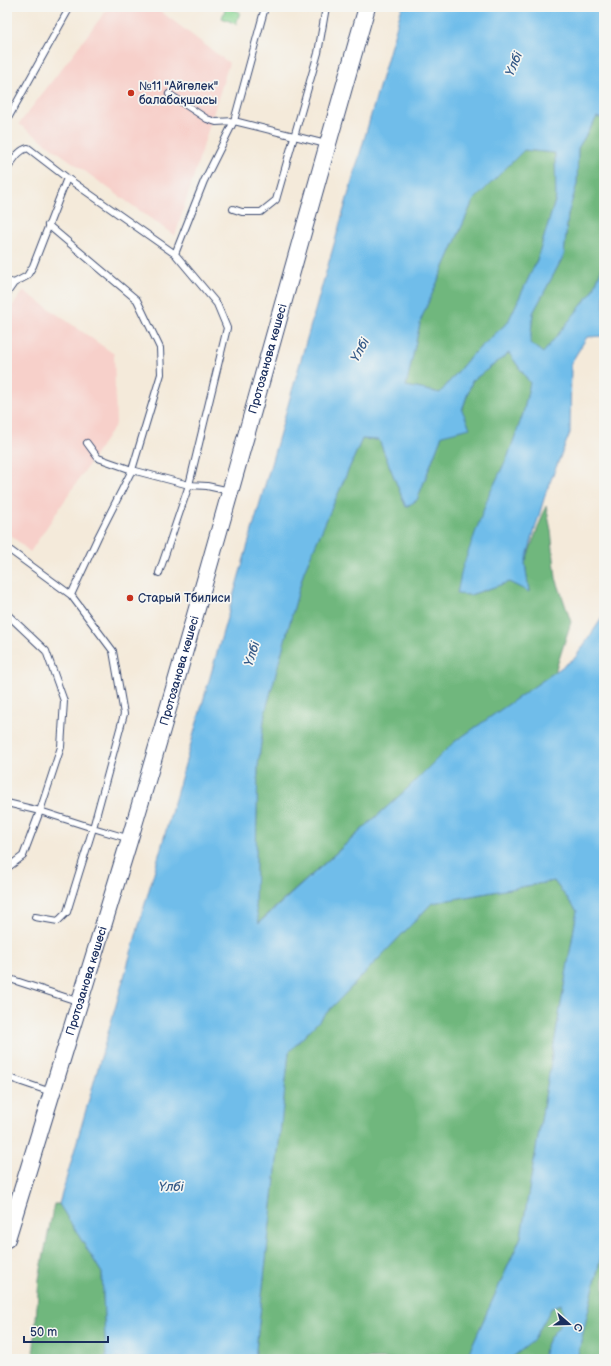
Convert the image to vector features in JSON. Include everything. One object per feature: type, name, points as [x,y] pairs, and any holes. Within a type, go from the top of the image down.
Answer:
[{"type":"street","name":"Протозанова көшесі","points":[[7,1239],[130,839],[231,492],[327,144],[367,7]]},
{"type":"lane","points":[[7,120],[70,7]]},
{"type":"lane","points":[[175,254],[204,181],[234,121],[264,11],[263,7]]},
{"type":"lane","points":[[233,209],[242,212],[261,212],[276,200],[318,53],[326,7]]},
{"type":"lane","points":[[169,94],[207,119],[216,122],[234,121],[327,144]]},
{"type":"lane","points":[[7,169],[19,153],[23,149],[28,148],[67,178],[175,254],[217,304],[227,328],[189,485],[160,573]]},
{"type":"lane","points":[[7,293],[14,283],[27,276],[33,266],[67,178]]},
{"type":"lane","points":[[48,225],[137,300],[160,348],[161,374],[132,470],[98,537],[72,595]]},
{"type":"lane","points":[[7,280],[14,283]]},
{"type":"lane","points":[[87,444],[98,458],[132,470],[189,485],[207,486],[231,492]]},
{"type":"lane","points":[[7,548],[72,595],[113,651],[124,714],[93,828],[67,912],[58,920],[35,917]]},
{"type":"lane","points":[[7,614],[46,651],[64,701],[61,747],[40,811],[23,856],[7,868]]},
{"type":"lane","points":[[7,803],[40,811],[130,839]]},
{"type":"lane","points":[[7,978],[80,1002]]},
{"type":"lane","points":[[7,1077],[51,1092]]},
{"type":"shaded area","name":"№11 \"Айгөлек\" балабақшасы","points":[[109,7],[155,7],[229,63],[175,236],[19,124]]},
{"type":"shaded area","points":[[24,291],[114,354],[116,424],[30,552],[7,532],[7,313]]},
{"type":"green space","points":[[226,7],[240,12],[236,24],[222,18]]},
{"type":"green space","points":[[597,117],[604,119],[604,263],[593,291],[543,354],[530,343],[533,313],[564,255],[568,214],[577,184],[578,148]]},
{"type":"green space","points":[[524,150],[555,153],[556,197],[537,260],[508,322],[470,357],[440,393],[406,386],[421,319],[473,201]]},
{"type":"green space","points":[[509,353],[530,383],[523,414],[508,456],[489,495],[457,593],[470,595],[509,582],[529,591],[525,563],[546,506],[551,530],[556,578],[571,622],[555,672],[453,743],[408,788],[258,923],[255,903],[258,766],[265,713],[304,571],[362,439],[379,440],[406,507],[417,500],[442,435],[462,411],[472,381]]},
{"type":"green space","points":[[554,881],[577,911],[521,1237],[466,1359],[255,1359],[289,1052],[432,903]]},
{"type":"green space","points":[[54,1204],[59,1204],[102,1273],[106,1359],[33,1359],[39,1279]]},
{"type":"green space","points":[[604,1243],[604,1359],[577,1359]]},
{"type":"green space","points":[[562,1304],[562,1322],[550,1337],[543,1359],[510,1359],[518,1352],[552,1307]]},
{"type":"water","name":"Үлбі","points":[[402,7],[604,7],[604,119],[597,117],[578,148],[577,184],[568,214],[564,255],[533,313],[530,343],[543,353],[593,291],[604,263],[604,336],[587,337],[571,363],[570,433],[546,492],[525,563],[529,592],[509,582],[470,595],[457,594],[462,569],[489,495],[508,456],[523,414],[530,383],[509,353],[472,381],[462,410],[470,428],[442,435],[417,500],[406,507],[379,440],[362,439],[304,571],[265,713],[258,766],[255,903],[259,923],[408,788],[453,743],[575,658],[604,615],[604,1243],[577,1359],[543,1359],[547,1343],[563,1316],[561,1304],[552,1307],[533,1341],[510,1359],[466,1359],[521,1237],[577,911],[554,881],[432,903],[289,1052],[255,1359],[106,1359],[102,1273],[59,1204]],"holes":[[[524,150],[555,153],[556,198],[537,260],[508,322],[470,357],[440,393],[406,386],[421,319],[473,201]]]},
{"type":"place","name":"№11 \"Айгөлек\" балабақшасы","points":[[131,93]]},
{"type":"place","name":"Старый Тбилиси","points":[[130,598]]}]
